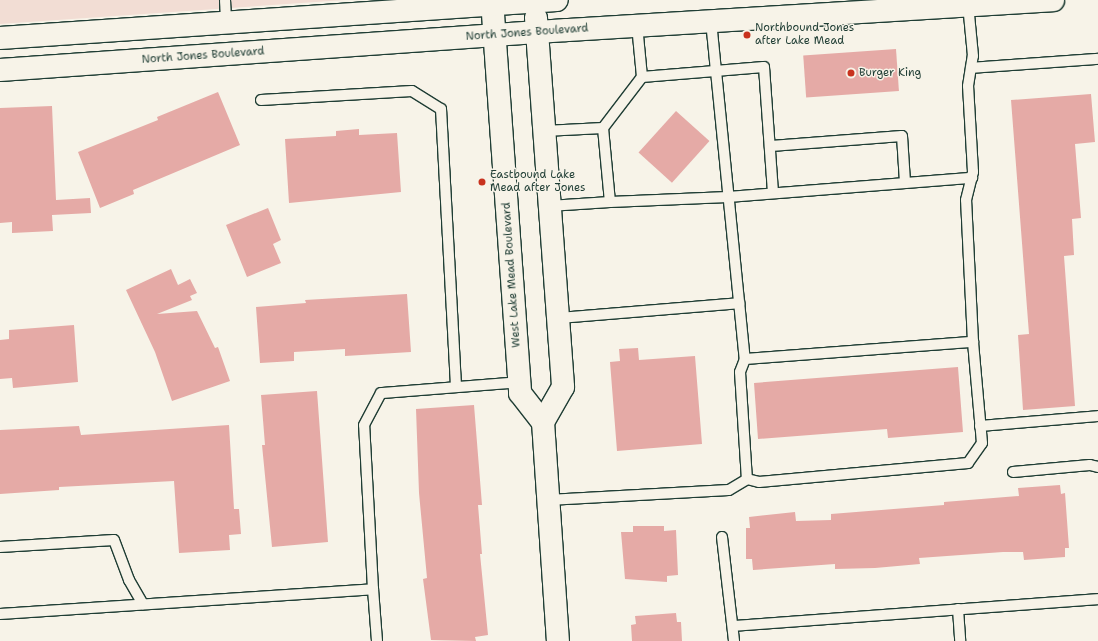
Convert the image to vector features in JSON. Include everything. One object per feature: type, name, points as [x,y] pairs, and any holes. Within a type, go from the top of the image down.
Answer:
[{"type":"main road","points":[[0,38],[492,2],[557,0]]},
{"type":"main road","name":"North Jones Boulevard","points":[[0,70],[638,25],[1054,0]]},
{"type":"main road","points":[[534,1],[563,387],[543,422],[558,641]]},
{"type":"main road","name":"West Lake Mead Boulevard","points":[[492,2],[520,393],[543,422]]},
{"type":"main road","points":[[0,50],[23,44],[36,35]]},
{"type":"lane","points":[[225,0],[226,22]]},
{"type":"lane","points":[[548,500],[729,490],[747,479],[759,482],[968,463],[982,443],[973,342],[966,200],[972,178],[968,86],[973,56],[968,4]]},
{"type":"lane","points":[[711,21],[745,359],[740,372],[747,479]]},
{"type":"lane","points":[[610,202],[603,128],[642,77],[638,25]]},
{"type":"lane","points":[[971,68],[1098,59]]},
{"type":"lane","points":[[642,77],[764,67],[771,146],[773,192]]},
{"type":"lane","points":[[261,100],[412,91],[441,109],[456,387]]},
{"type":"lane","points":[[544,131],[603,128]]},
{"type":"lane","points":[[771,146],[902,136],[905,183]]},
{"type":"lane","points":[[549,206],[728,197],[773,192],[972,178]]},
{"type":"lane","points":[[558,318],[739,303]]},
{"type":"lane","points":[[745,359],[973,342]]},
{"type":"lane","points":[[377,641],[364,425],[381,393],[520,382]]},
{"type":"lane","points":[[980,426],[1098,416]]},
{"type":"lane","points":[[1013,472],[1090,464],[1098,467]]},
{"type":"lane","points":[[722,537],[734,641]]},
{"type":"lane","points":[[0,547],[114,540],[129,580],[143,604]]},
{"type":"lane","points":[[0,614],[373,589]]},
{"type":"lane","points":[[733,626],[1098,599]]},
{"type":"lane","points":[[958,609],[960,641]]},
{"type":"shaded area","points":[[0,0],[345,0],[0,24]]},
{"type":"building","name":"Burger King","points":[[896,49],[899,91],[806,97],[803,55]]},
{"type":"building","points":[[218,92],[240,145],[133,190],[134,194],[100,208],[78,152],[158,120],[157,117]]},
{"type":"building","points":[[1091,94],[1095,142],[1075,144],[1081,218],[1072,219],[1074,255],[1064,256],[1075,406],[1023,410],[1018,335],[1029,334],[1011,100]]},
{"type":"building","points":[[52,106],[56,200],[90,198],[91,213],[52,215],[53,231],[12,233],[12,222],[0,223],[0,108]]},
{"type":"building","points":[[676,111],[709,141],[672,183],[639,153]]},
{"type":"building","points":[[359,129],[359,135],[397,133],[401,192],[289,203],[285,139],[336,136],[336,131]]},
{"type":"building","points":[[268,208],[281,240],[273,244],[281,263],[247,277],[226,225]]},
{"type":"building","points":[[171,269],[178,285],[190,279],[197,293],[190,296],[192,300],[157,314],[197,311],[215,348],[218,347],[230,381],[172,401],[155,352],[126,290]]},
{"type":"building","points":[[407,294],[411,352],[345,356],[345,349],[294,352],[294,361],[260,363],[256,307],[306,303],[305,300]]},
{"type":"building","points":[[74,325],[78,382],[13,388],[12,378],[0,379],[0,340],[9,339],[9,330]]},
{"type":"building","points":[[638,348],[639,360],[695,356],[702,444],[617,451],[610,362],[620,361],[619,349]]},
{"type":"building","points":[[958,367],[963,432],[888,438],[887,429],[758,439],[754,383]]},
{"type":"building","points":[[317,391],[328,542],[272,547],[262,445],[265,445],[261,395]]},
{"type":"building","points":[[474,405],[482,505],[478,505],[482,554],[480,554],[488,635],[475,637],[476,641],[431,640],[423,579],[427,578],[419,493],[416,409]]},
{"type":"building","points":[[229,425],[234,509],[239,509],[241,534],[229,535],[230,550],[179,553],[174,481],[59,487],[59,490],[0,494],[0,430],[79,426],[81,435]]},
{"type":"building","points":[[1060,485],[1061,494],[1065,493],[1069,548],[1065,548],[1065,557],[1024,560],[1023,552],[1003,552],[919,558],[920,564],[875,568],[835,569],[835,564],[753,570],[752,559],[746,559],[746,528],[750,528],[749,517],[795,512],[796,521],[831,520],[831,514],[944,505],[944,502],[1019,496],[1018,488]]},
{"type":"building","points":[[633,526],[664,526],[664,531],[676,530],[678,575],[667,576],[667,582],[625,579],[621,532],[633,532]]},
{"type":"building","points":[[676,613],[677,622],[681,622],[682,641],[632,641],[631,625],[636,624],[635,616]]},
{"type":"place","name":"Northbound Jones after Lake Mead","points":[[747,35]]},
{"type":"place","name":"Burger King","points":[[851,73]]},
{"type":"place","name":"Eastbound Lake Mead after Jones","points":[[482,182]]}]
